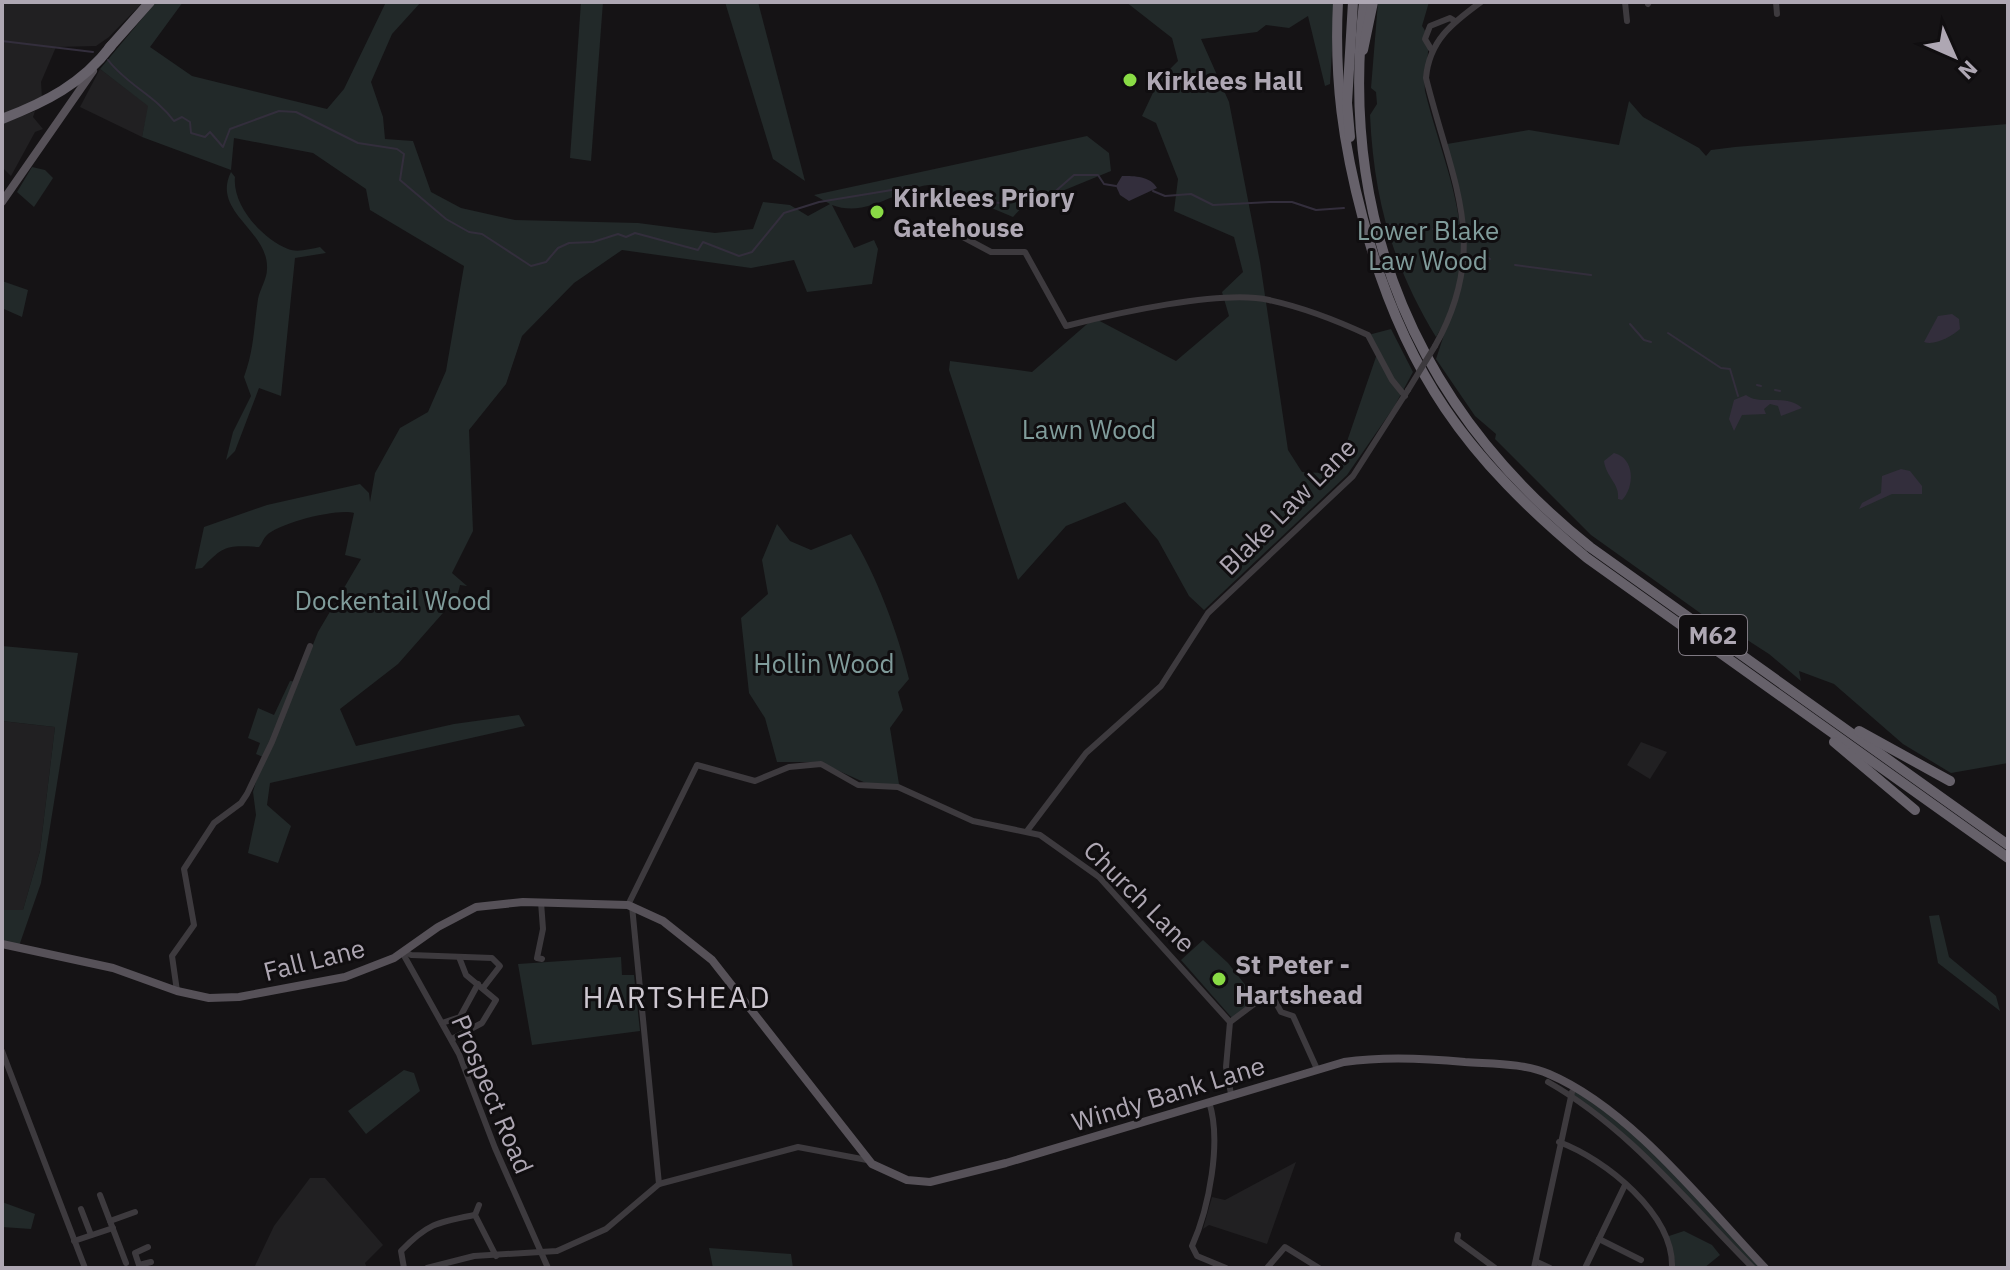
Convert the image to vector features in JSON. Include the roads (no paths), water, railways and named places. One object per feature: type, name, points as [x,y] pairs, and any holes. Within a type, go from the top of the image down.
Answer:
[{"type":"highway","points":[[2,119],[80,82],[150,2]]},
{"type":"highway","points":[[1338,2],[1336,74],[1342,126],[1346,155],[1363,218]]},
{"type":"highway","name":"M62","points":[[1353,2],[1347,103],[1351,156],[1363,218],[1379,278],[1424,379],[1457,429],[1495,475],[1533,513],[1587,558],[2008,858]]},
{"type":"highway","name":"M62","points":[[1364,2],[1359,63],[1360,151],[1377,237],[1410,329],[1468,423],[1521,487],[1565,527],[2008,845]]},
{"type":"highway","points":[[1359,63],[1373,2]]},
{"type":"highway","points":[[57,94],[92,68]]},
{"type":"highway","points":[[1802,698],[1950,781]]},
{"type":"highway","points":[[1791,703],[1915,810]]},
{"type":"main road","points":[[2,202],[92,68]]},
{"type":"main road","points":[[75,95],[80,82]]},
{"type":"main road","points":[[64,110],[80,82]]},
{"type":"main road","name":"Fall Lane","points":[[2,944],[113,968],[177,991],[209,998],[239,997],[345,977],[403,952],[438,927],[476,907],[541,902],[630,906]]},
{"type":"main road","points":[[630,906],[663,921],[712,960],[867,1160]]},
{"type":"main road","name":"Windy Bank Lane","points":[[867,1160],[907,1180],[930,1182],[1006,1163],[1317,1069],[1371,1058],[1424,1058],[1536,1069],[1614,1113],[1765,1268]]},
{"type":"street","points":[[1455,21],[1450,18],[1430,26],[1425,39],[1431,49],[1455,21],[1481,2]]},
{"type":"street","points":[[1625,2],[1627,21]]},
{"type":"street","points":[[1776,2],[1777,14]]},
{"type":"street","name":"Blake Law Lane","points":[[1027,831],[1039,820],[1086,753],[1161,686],[1208,613],[1353,476],[1447,324],[1464,275],[1465,241],[1461,208],[1426,78],[1431,49]]},
{"type":"street","points":[[930,226],[948,229],[991,252],[1025,252],[1066,326],[1112,312],[1266,299],[1368,335],[1392,380],[1407,393]]},
{"type":"street","points":[[177,991],[172,956],[194,925],[184,869],[214,823],[241,803],[247,794],[310,646]]},
{"type":"street","name":"Church Lane","points":[[630,906],[697,765],[757,781],[789,767],[821,764],[858,785],[898,787],[959,816],[1040,835],[1099,877],[1230,1022]]},
{"type":"street","points":[[1039,820],[1040,835]]},
{"type":"street","points":[[537,959],[543,929],[541,902]]},
{"type":"street","points":[[630,906],[659,1184]]},
{"type":"street","points":[[403,952],[486,957],[497,961],[500,971],[481,986],[460,1017],[442,1023]]},
{"type":"street","name":"Prospect Road","points":[[403,952],[452,1039],[548,1268]]},
{"type":"street","points":[[452,1039],[482,1023],[493,1008],[495,996],[463,969],[459,957]]},
{"type":"street","points":[[1231,1094],[1226,1067],[1230,1022],[1270,992],[1281,1012],[1293,1016],[1317,1069]]},
{"type":"street","points":[[2,1051],[85,1268]]},
{"type":"street","name":"Windy Bank Lane","points":[[1548,1082],[1572,1091],[1625,1138],[1753,1268]]},
{"type":"street","points":[[1550,1268],[1536,1265],[1572,1091]]},
{"type":"street","points":[[1209,1102],[1217,1124],[1204,1218],[1192,1246],[1197,1256],[1226,1268]]},
{"type":"street","points":[[1559,1142],[1604,1163],[1625,1185],[1658,1222],[1668,1242],[1672,1268]]},
{"type":"street","name":"Windy Bank Lane","points":[[427,1268],[474,1256],[540,1255],[557,1251],[606,1229],[659,1184],[798,1147],[867,1160]]},
{"type":"street","points":[[1585,1268],[1625,1185]]},
{"type":"street","points":[[100,1195],[126,1263]]},
{"type":"street","points":[[479,1205],[475,1215],[496,1256]]},
{"type":"street","points":[[81,1209],[91,1235]]},
{"type":"street","points":[[74,1241],[135,1212]]},
{"type":"street","points":[[404,1268],[401,1251],[422,1229],[437,1222],[475,1215]]},
{"type":"street","points":[[1458,1235],[1457,1240],[1495,1268]]},
{"type":"street","points":[[1599,1239],[1641,1260]]},
{"type":"street","points":[[148,1247],[135,1253],[139,1265],[151,1262]]},
{"type":"street","points":[[1267,1268],[1285,1247],[1319,1268]]},
{"type":"street","points":[[118,1266],[137,1260]]},
{"type":"waterway","points":[[2,41],[93,52]]},
{"type":"waterway","points":[[108,60],[174,121],[182,117],[190,122],[191,133],[205,137],[210,132],[223,147],[230,129],[279,111],[296,112],[358,143],[397,149],[404,154],[400,180],[446,219],[469,232],[482,234],[531,266],[546,262],[558,248],[569,243],[593,242],[618,234],[626,237],[635,233],[698,250],[703,242],[739,256],[752,252],[784,213],[819,202],[916,186]]},
{"type":"waterway","points":[[1050,196],[1074,175],[1098,175],[1104,184],[1116,186]]},
{"type":"waterway","points":[[1153,191],[1165,196],[1191,194],[1213,205],[1292,202],[1316,210],[1344,208]]},
{"type":"waterway","points":[[949,192],[954,194]]},
{"type":"waterway","points":[[1015,199],[1023,207]]},
{"type":"waterway","points":[[975,201],[1001,203]]},
{"type":"waterway","points":[[1390,225],[1422,228]]},
{"type":"waterway","points":[[1433,229],[1446,238]]},
{"type":"waterway","points":[[1484,255],[1490,259]]},
{"type":"waterway","points":[[1515,265],[1591,275]]},
{"type":"waterway","points":[[1630,324],[1644,340],[1651,342]]},
{"type":"waterway","points":[[1668,333],[1721,368],[1730,369],[1738,396]]},
{"type":"waterway","points":[[1757,385],[1761,386]]},
{"type":"waterway","points":[[1775,390],[1780,391]]},
{"type":"place","name":"Kirklees Hall","points":[[1130,80]]},
{"type":"place","name":"Kirklees Priory Gatehouse","points":[[877,212]]},
{"type":"place","name":"St Peter - Hartshead","points":[[1219,979]]},
{"type":"district","name":"HARTSHEAD","points":[[677,996]]},
{"type":"park label","name":"Lower Blake Law Wood","points":[[1428,245]]},
{"type":"park label","name":"Lawn Wood","points":[[1089,429]]},
{"type":"park label","name":"Dockentail Wood","points":[[393,600]]},
{"type":"park label","name":"Hollin Wood","points":[[824,663]]}]
